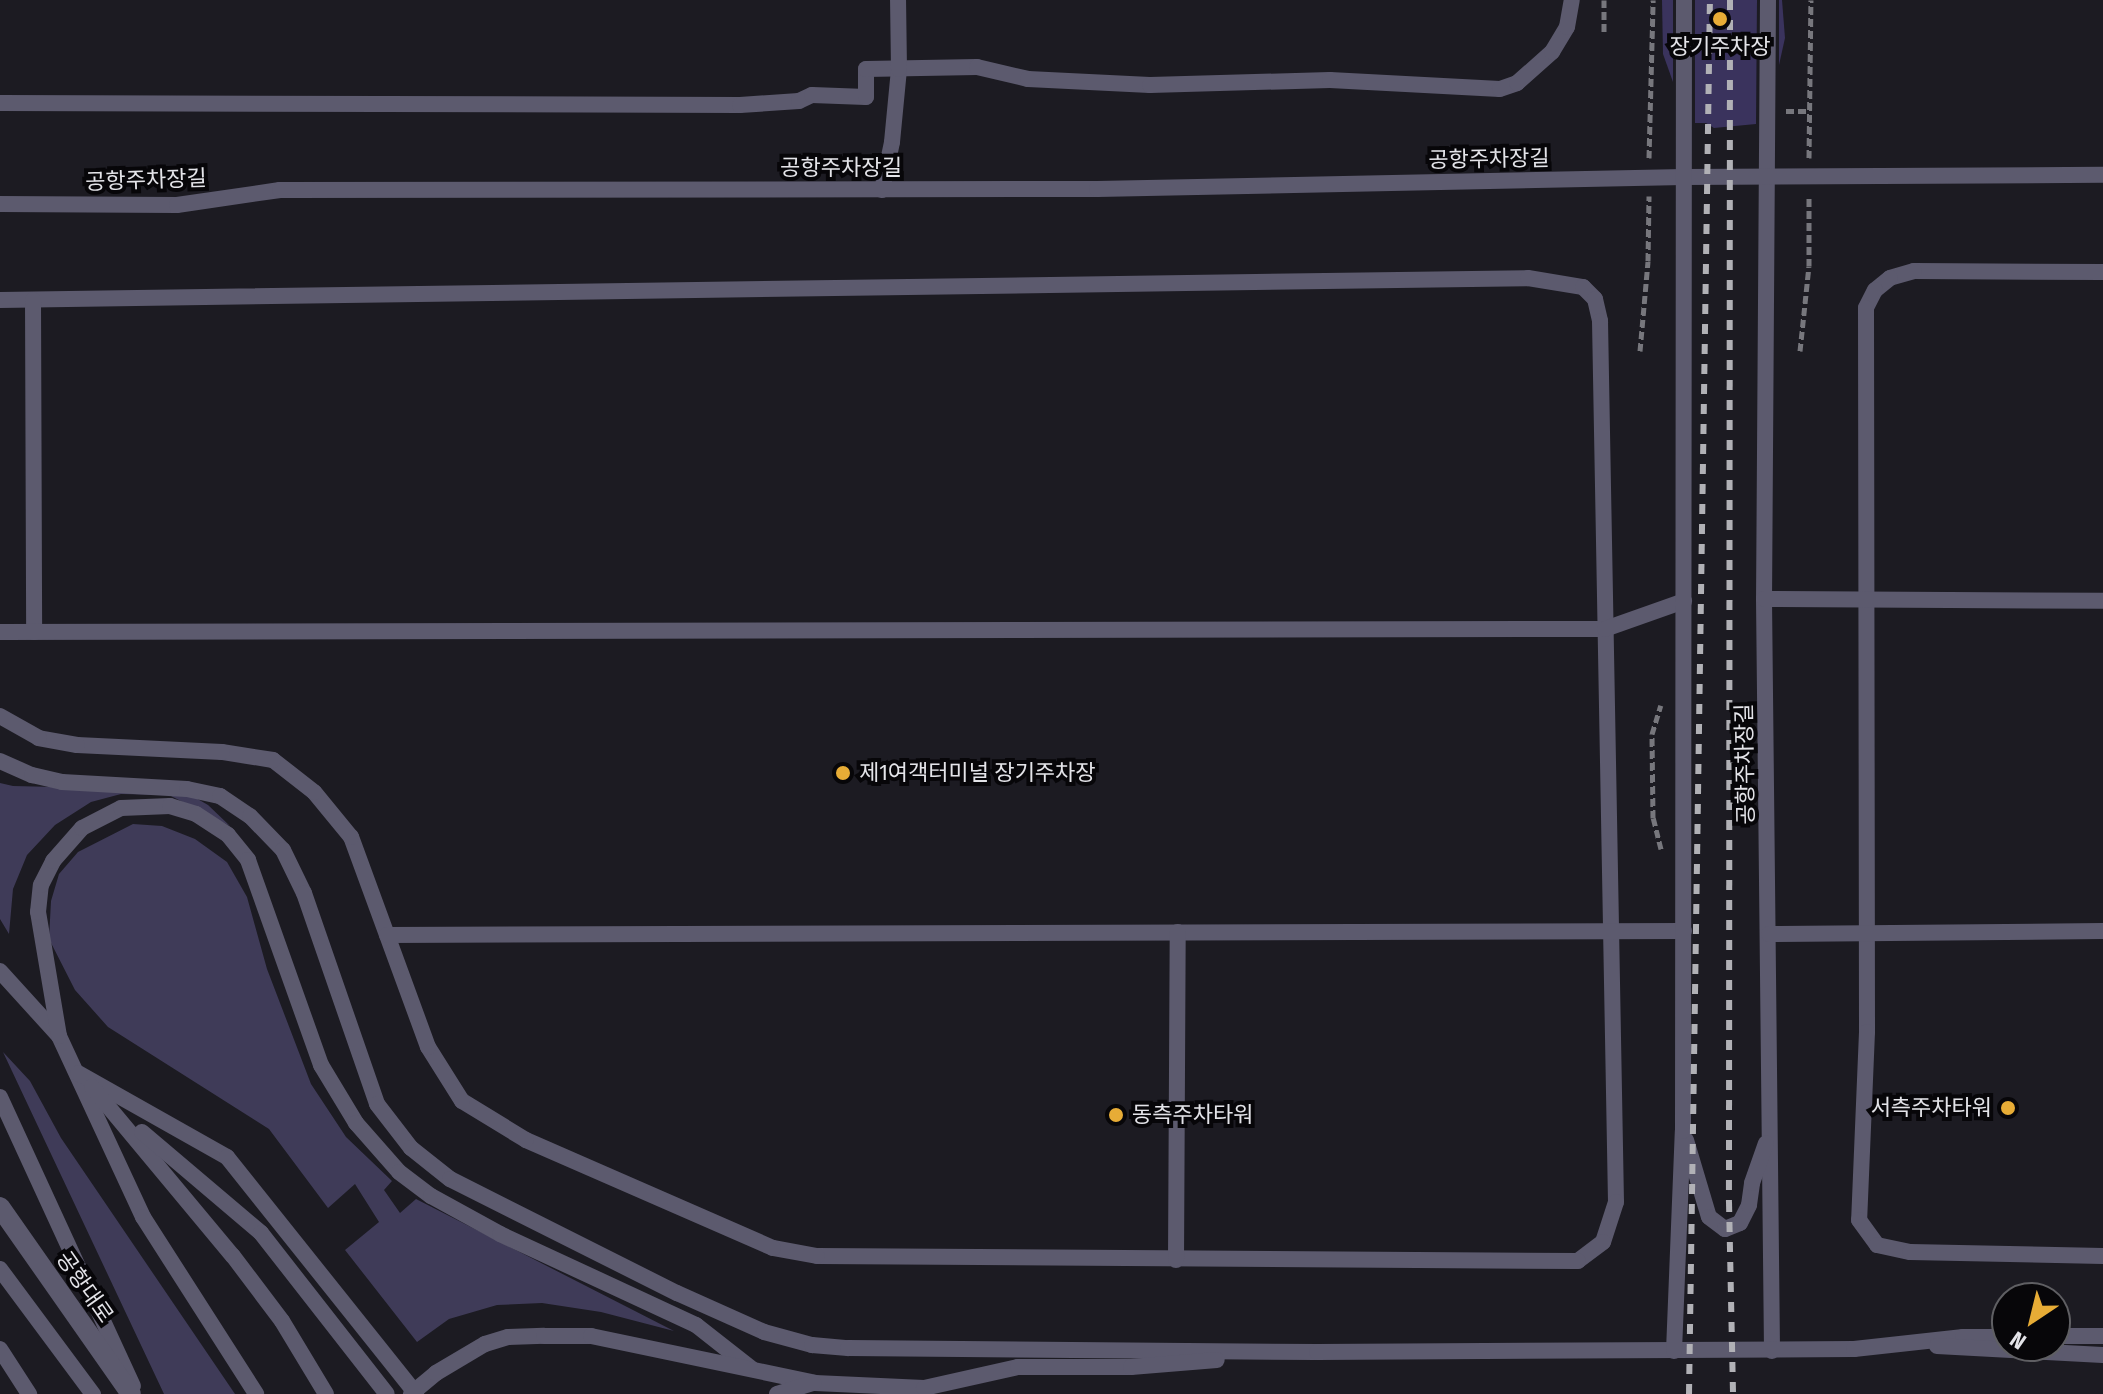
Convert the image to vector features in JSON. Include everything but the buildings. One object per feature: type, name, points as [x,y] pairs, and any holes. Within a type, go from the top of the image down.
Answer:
[{"type":"street","name":"공항대로","points":[[0,1207],[134,1394]]},
{"type":"lane","points":[[882,190],[892,142],[899,69],[898,0]]},
{"type":"lane","points":[[0,103],[740,105],[799,101],[812,95],[866,97],[866,69],[977,67],[1028,79],[1150,85],[1330,80],[1500,89],[1527,77],[1552,52],[1567,27],[1572,0]]},
{"type":"lane","points":[[1674,1351],[1683,1131],[1684,0]]},
{"type":"lane","name":"공항주차장길","points":[[1768,0],[1764,599],[1772,1351]]},
{"type":"lane","name":"공항주차장길","points":[[0,204],[177,205],[280,190],[882,190],[1684,177],[2103,175]]},
{"type":"lane","points":[[2103,272],[1914,271],[1890,278],[1875,290],[1866,308],[1864,933],[1867,1032],[1859,1220],[1877,1245],[1910,1252],[2103,1256]]},
{"type":"lane","points":[[0,300],[1528,278],[1583,287],[1595,299],[1600,321],[1616,1202],[1603,1242],[1578,1261],[817,1256],[773,1248],[526,1140],[462,1101],[428,1047],[351,837],[314,792],[273,760],[222,752],[77,745],[39,738],[0,716]]},
{"type":"lane","points":[[33,300],[34,632]]},
{"type":"lane","points":[[1764,599],[2103,601]]},
{"type":"lane","points":[[0,632],[1605,629],[1684,601]]},
{"type":"lane","points":[[0,761],[32,775],[62,782],[187,789],[220,796],[250,816],[283,850],[304,893],[377,1104],[411,1148],[450,1179],[764,1332],[812,1345],[848,1348],[1317,1352],[1772,1351],[1854,1349],[1991,1338]]},
{"type":"lane","points":[[59,1036],[38,912],[41,885],[53,861],[82,828],[121,808],[170,806],[196,814],[228,835],[248,860],[321,1065],[356,1123],[392,1165],[431,1196],[500,1234],[696,1325],[752,1369]]},
{"type":"lane","points":[[387,935],[1684,931]]},
{"type":"lane","points":[[1769,934],[2103,931]]},
{"type":"lane","points":[[1176,1260],[1178,932]]},
{"type":"lane","points":[[0,971],[59,1036],[143,1217],[256,1394]]},
{"type":"lane","points":[[78,1073],[110,1105],[261,1233],[387,1394]]},
{"type":"lane","points":[[78,1073],[227,1157],[414,1394],[463,1356],[485,1344],[508,1337],[591,1336],[815,1383],[924,1388],[943,1394]]},
{"type":"lane","points":[[0,1097],[134,1394]]},
{"type":"lane","points":[[110,1105],[337,1394]]},
{"type":"lane","points":[[1683,1131],[1709,1217],[1725,1229],[1740,1223],[1749,1205],[1752,1183],[1769,1133]]},
{"type":"lane","points":[[0,1269],[93,1394]]},
{"type":"lane","points":[[282,1321],[326,1394]]},
{"type":"lane","points":[[2071,1336],[2103,1336]]},
{"type":"lane","points":[[1916,1343],[1964,1349],[2103,1355]]},
{"type":"lane","points":[[0,1349],[29,1394]]},
{"type":"lane","points":[[924,1388],[1018,1367],[1131,1367],[1317,1352]]},
{"type":"lane","points":[[777,1394],[815,1383]]},
{"type":"path","points":[[1604,0],[1604,34]]},
{"type":"path","points":[[1649,112],[1653,0]]},
{"type":"path","points":[[1809,111],[1811,0]]},
{"type":"path","points":[[1640,351],[1648,261]]},
{"type":"path","points":[[1800,351],[1809,266]]},
{"type":"shaded area","points":[[0,783],[13,786],[182,790],[208,805],[230,826],[169,795],[121,794],[91,802],[55,825],[27,855],[13,889],[9,934],[0,919]]},
{"type":"shaded area","points":[[133,824],[162,826],[195,839],[227,862],[247,897],[267,969],[311,1084],[346,1137],[392,1181],[384,1190],[400,1213],[416,1199],[674,1331],[601,1312],[542,1303],[497,1305],[449,1319],[417,1342],[345,1250],[379,1222],[355,1184],[328,1208],[269,1129],[108,1027],[75,990],[49,939],[51,901],[59,874],[78,852]]},
{"type":"shaded area","points":[[3,1052],[30,1081],[61,1138],[235,1394],[164,1394]]},
{"type":"railway","points":[[1689,1394],[1710,0]]},
{"type":"railway","points":[[1730,0],[1729,1202],[1733,1394]]},
{"type":"place","name":"장기주차장","points":[[1720,19]]},
{"type":"place","name":"제1여객터미널 장기주차장","points":[[843,773]]},
{"type":"place","name":"서측주차타워","points":[[2008,1108]]},
{"type":"place","name":"동측주차타워","points":[[1116,1115]]}]
